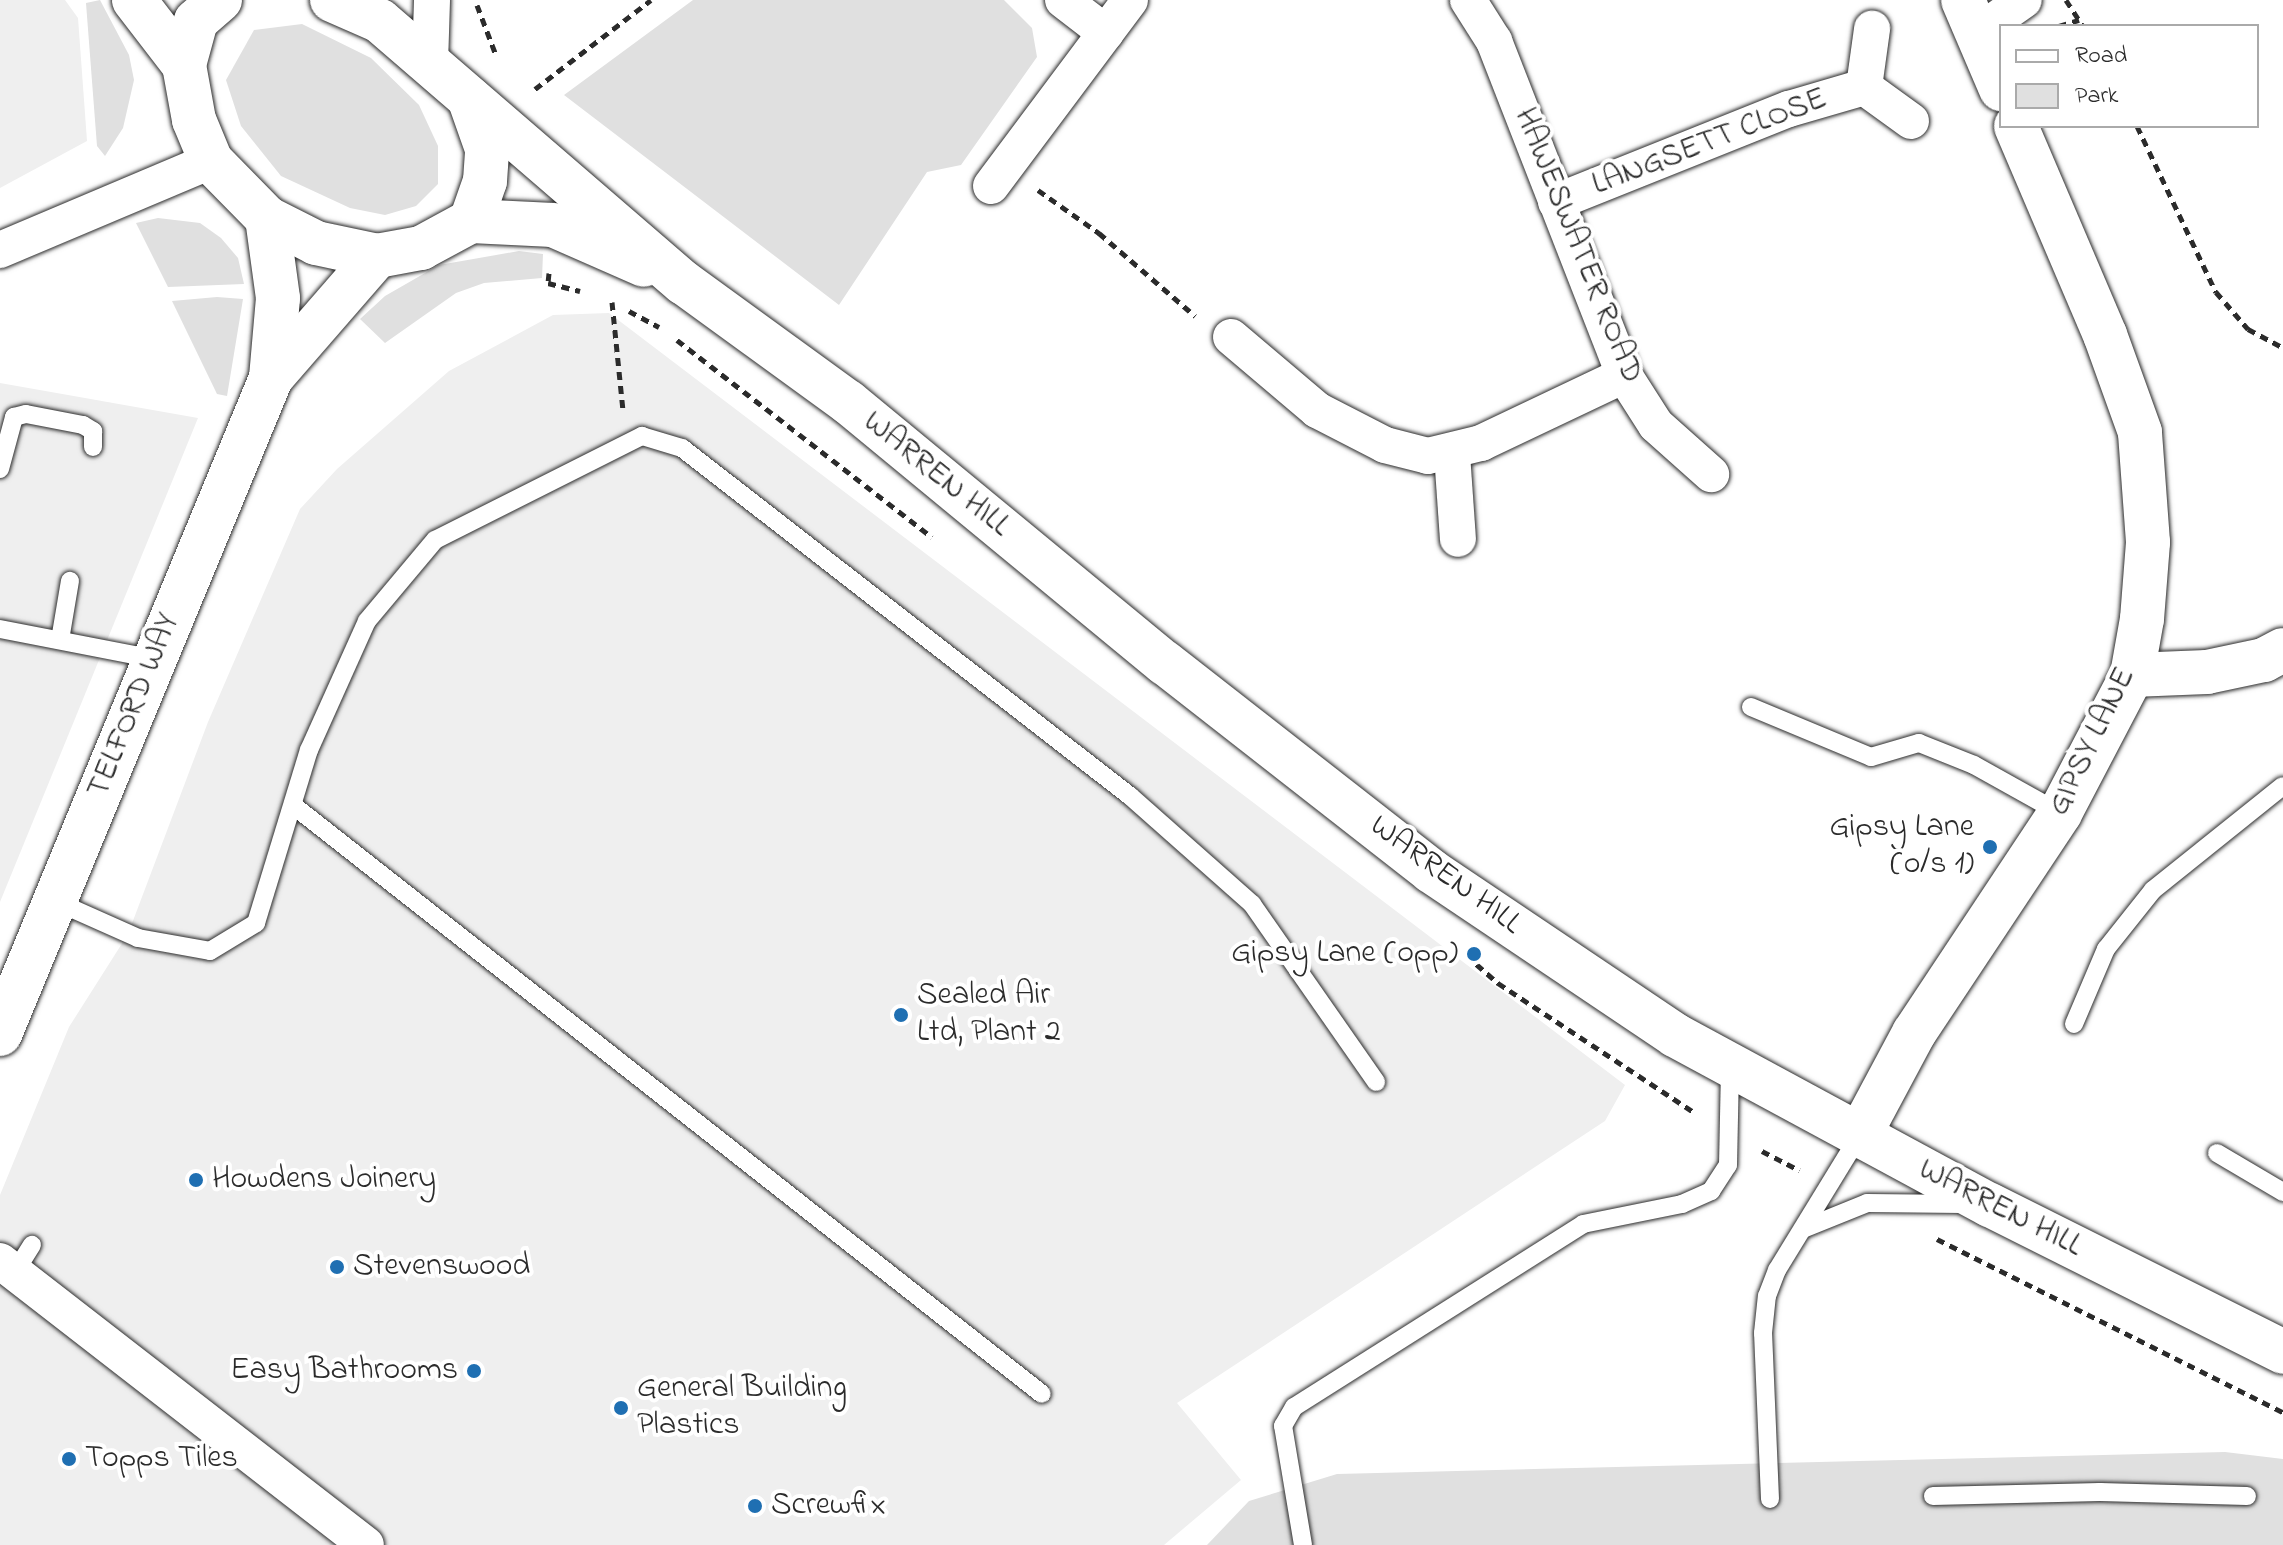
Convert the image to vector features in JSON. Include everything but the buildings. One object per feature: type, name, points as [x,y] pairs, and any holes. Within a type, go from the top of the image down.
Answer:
[{"type":"main road","points":[[134,0],[184,65]]},
{"type":"main road","points":[[220,0],[196,21],[184,65],[194,120],[211,161],[267,218],[316,243],[377,256],[421,248],[471,221],[485,181],[487,149],[469,98]]},
{"type":"main road","name":"WARREN HILL","points":[[332,0],[380,21],[684,283],[848,402],[1165,663],[1431,871],[1675,1035],[1990,1205],[2283,1352]]},
{"type":"main road","points":[[1970,17],[1999,84]]},
{"type":"main road","name":"GIPSY LANE","points":[[1859,1136],[1914,1033],[2060,813],[2132,675],[2148,542],[2140,432],[2105,335],[2017,128]]},
{"type":"main road","name":"TELFORD WAY","points":[[0,1034],[271,378],[278,298],[267,218]]},
{"type":"main road","name":"WARREN HILL","points":[[471,221],[553,225],[684,283]]},
{"type":"main road","name":"TELFORD WAY","points":[[271,378],[377,256]]},
{"type":"main road","points":[[2132,675],[2207,672],[2264,660],[2283,650]]},
{"type":"street","points":[[430,64],[432,0]]},
{"type":"street","points":[[1063,0],[1106,33]]},
{"type":"street","points":[[998,176],[1130,0]]},
{"type":"street","name":"HAWESWATER ROAD","points":[[1468,0],[1494,41],[1624,375],[1656,425],[1711,474]]},
{"type":"street","points":[[1970,17],[2024,0]]},
{"type":"street","name":"LANGSETT CLOSE","points":[[1864,87],[1872,29]]},
{"type":"street","name":"LANGSETT CLOSE","points":[[1556,202],[1789,109],[1864,87]]},
{"type":"street","name":"LANGSETT CLOSE","points":[[1864,87],[1911,121]]},
{"type":"street","points":[[0,250],[211,161]]},
{"type":"street","points":[[1231,337],[1317,410],[1385,445],[1428,456],[1452,454],[1624,375]]},
{"type":"street","points":[[1452,454],[1458,539]]},
{"type":"street","points":[[16,1260],[366,1545]]},
{"type":"lane","points":[[0,469],[14,417],[26,414],[83,425],[93,431],[93,447]]},
{"type":"lane","points":[[55,901],[138,938],[210,951],[256,923],[309,750],[367,621],[435,540],[642,436],[682,448],[1130,796],[1252,904],[1376,1082]]},
{"type":"lane","points":[[60,640],[70,581]]},
{"type":"lane","points":[[0,629],[154,659]]},
{"type":"lane","points":[[1751,707],[1871,757],[1919,743],[1974,765],[2060,813]]},
{"type":"lane","points":[[2074,1024],[2106,949],[2153,890],[2283,786]]},
{"type":"lane","points":[[294,806],[1042,1394]]},
{"type":"lane","points":[[1303,1545],[1301,1511],[1283,1426],[1294,1407],[1583,1224],[1682,1204],[1711,1191],[1728,1165],[1731,1151],[1730,1066]]},
{"type":"lane","points":[[1770,1499],[1764,1321],[1777,1270],[1859,1136]]},
{"type":"lane","points":[[2217,1153],[2283,1192]]},
{"type":"lane","points":[[1803,1229],[1867,1203],[1990,1205]]},
{"type":"lane","points":[[1933,1496],[2247,1496]]},
{"type":"path","points":[[476,0],[491,50],[502,60]]},
{"type":"path","points":[[524,80],[535,89],[651,0]]},
{"type":"path","points":[[2066,0],[2081,23]]},
{"type":"path","points":[[2138,128],[2216,292],[2248,329],[2283,348]]},
{"type":"path","points":[[998,176],[1099,233],[1205,325],[1231,337]]},
{"type":"path","points":[[612,302],[626,444]]},
{"type":"path","points":[[1748,1144],[1802,1171]]},
{"type":"path","points":[[1932,1236],[2283,1412]]},
{"type":"shaded area","points":[[0,0],[65,0],[78,18],[87,141],[0,188]]},
{"type":"shaded area","points":[[609,313],[1625,1085],[1605,1121],[1177,1403],[1241,1480],[1164,1545],[0,1545],[0,1195],[69,1027],[128,934],[208,722],[300,509],[337,469],[449,371],[553,315]]},
{"type":"shaded area","points":[[0,383],[198,418],[0,902]]},
{"type":"green space","points":[[100,0],[129,55],[134,80],[123,128],[105,156],[97,146],[86,3]]},
{"type":"green space","points":[[693,0],[1004,0],[1032,28],[1037,57],[961,165],[927,172],[839,305],[564,95]]},
{"type":"green space","points":[[302,24],[371,58],[419,105],[438,146],[438,184],[416,206],[385,215],[350,208],[281,176],[241,126],[226,80],[254,30]]},
{"type":"green space","points":[[158,218],[200,223],[221,238],[238,258],[244,284],[168,287],[136,223]]},
{"type":"green space","points":[[519,251],[543,254],[542,278],[484,283],[456,293],[385,343],[360,319],[385,296],[439,265]]},
{"type":"green space","points":[[217,297],[243,299],[227,396],[217,394],[172,301]]},
{"type":"green space","points":[[2225,1452],[2283,1459],[2283,1545],[1207,1545],[1249,1501],[1337,1474]]},
{"type":"place","name":"Gipsy Lane (o/s 1)","points":[[1990,847]]},
{"type":"place","name":"Gipsy Lane (opp)","points":[[1474,954]]},
{"type":"place","name":"Sealed Air Ltd, Plant 2","points":[[901,1015]]},
{"type":"place","name":"Howdens Joinery","points":[[196,1180]]},
{"type":"place","name":"Stevenswood","points":[[337,1267]]},
{"type":"place","name":"Easy Bathrooms","points":[[474,1371]]},
{"type":"place","name":"General Building Plastics","points":[[621,1408]]},
{"type":"place","name":"Topps Tiles","points":[[69,1459]]},
{"type":"place","name":"Screwfix","points":[[755,1506]]}]
